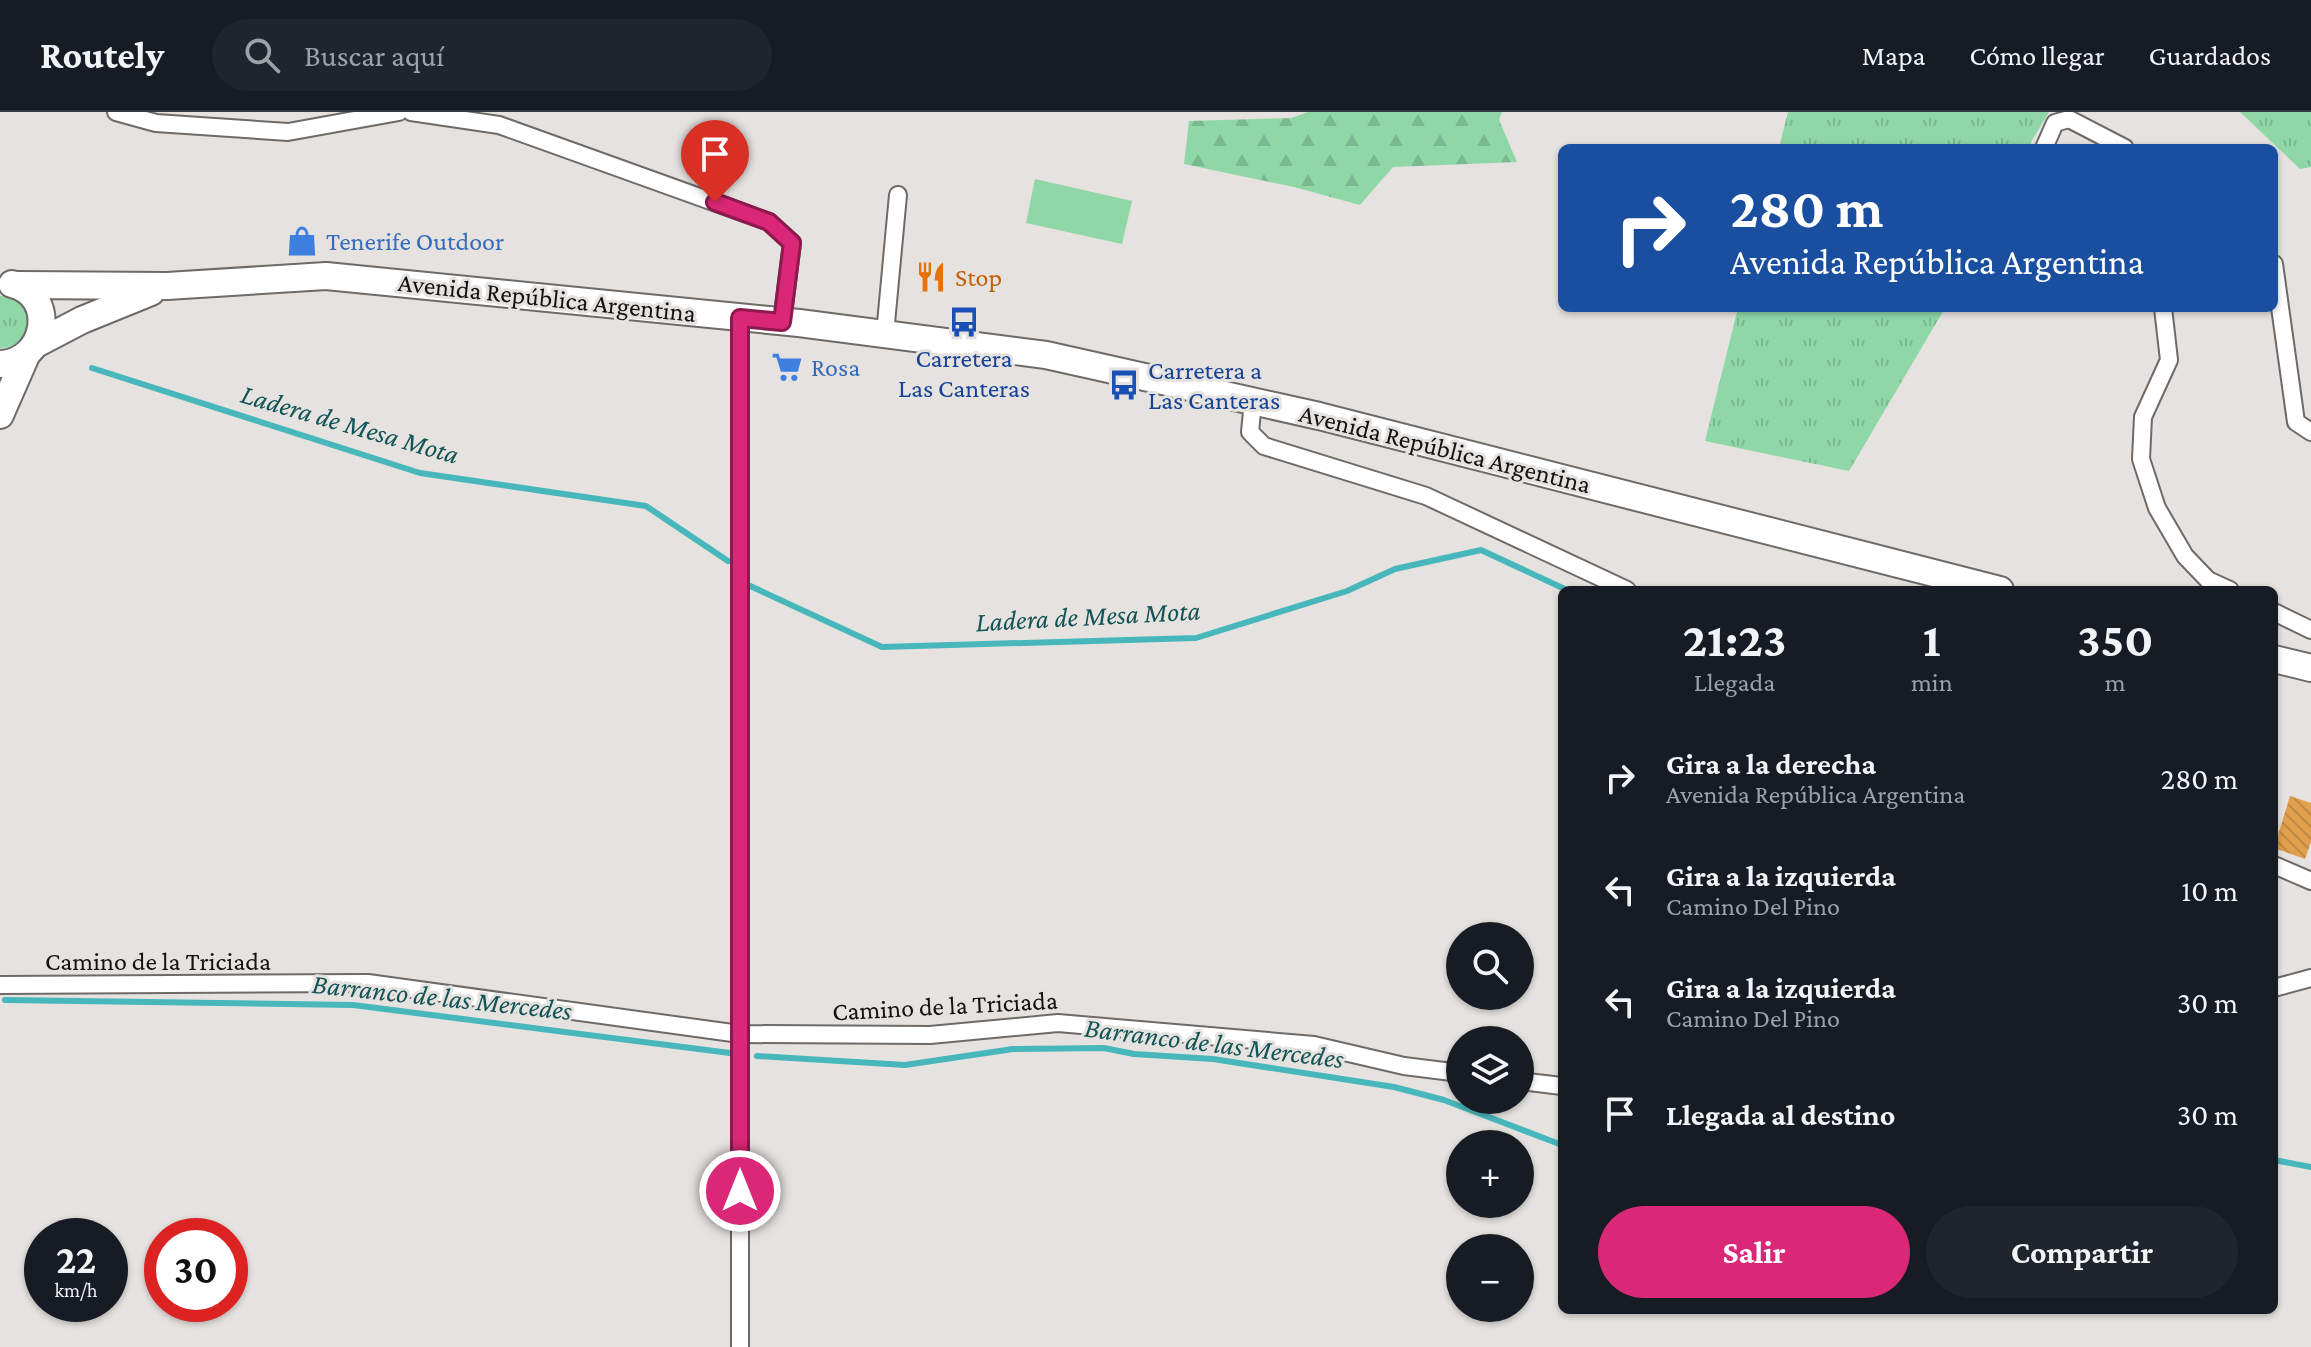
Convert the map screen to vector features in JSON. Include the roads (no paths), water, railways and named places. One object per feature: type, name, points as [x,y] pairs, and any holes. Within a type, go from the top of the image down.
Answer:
[{"type":"main road","name":"Avenida República Argentina","points":[[9,284],[167,286],[326,276],[782,322],[1046,355],[1253,401],[1984,586]]},
{"type":"main road","points":[[0,415],[21,355],[43,327],[41,310],[32,295],[9,284]]},
{"type":"main road","name":"Avenida República Argentina","points":[[21,355],[82,320],[167,286]]},
{"type":"main road","points":[[2278,660],[2311,668]]},
{"type":"street","points":[[116,112],[288,132],[399,112]]},
{"type":"street","points":[[411,112],[501,119],[755,216],[783,231],[792,243],[793,257],[782,322]]},
{"type":"street","points":[[2046,144],[2055,123],[2069,119],[2117,144]]},
{"type":"street","points":[[885,334],[898,195]]},
{"type":"street","points":[[2278,293],[2296,422],[2311,432]]},
{"type":"street","points":[[2163,312],[2169,360],[2143,417],[2141,459],[2157,508],[2185,556],[2208,580],[2221,586]]},
{"type":"street","points":[[740,318],[740,1347]]},
{"type":"street","points":[[1253,401],[1250,432],[1264,446],[1426,496],[1618,586]]},
{"type":"street","points":[[2278,614],[2311,630]]},
{"type":"street","points":[[2278,867],[2311,881]]},
{"type":"street","points":[[2278,987],[2311,978]]},
{"type":"street","name":"Camino de la Triciada","points":[[0,985],[368,983],[740,1034],[930,1035],[1058,1023],[1314,1045],[1404,1066],[1446,1071]]},
{"type":"street","points":[[1534,1083],[1558,1086]]},
{"type":"waterway","name":"Ladera de Mesa Mota","points":[[92,368],[420,473],[646,506],[728,561]]},
{"type":"waterway","name":"Ladera de Mesa Mota","points":[[748,585],[882,647],[1196,638],[1347,591],[1395,569],[1481,550],[1558,586]]},
{"type":"waterway","name":"Barranco de las Mercedes","points":[[5,1000],[353,1005],[730,1053]]},
{"type":"waterway","name":"Barranco de las Mercedes","points":[[757,1056],[905,1065],[1013,1049],[1104,1048],[1134,1054],[1213,1059],[1394,1087],[1444,1100],[1558,1143]]},
{"type":"waterway","name":"Barranco de las Mercedes","points":[[2278,1161],[2311,1167]]},
{"type":"place","name":"Tenerife Outdoor","points":[[302,241]]},
{"type":"place","name":"Stop","points":[[931,277]]},
{"type":"place","name":"Carretera Las Canteras","points":[[964,322]]},
{"type":"place","name":"Rosa","points":[[787,367]]},
{"type":"place","name":"Carretera a Las Canteras","points":[[1124,385]]}]
